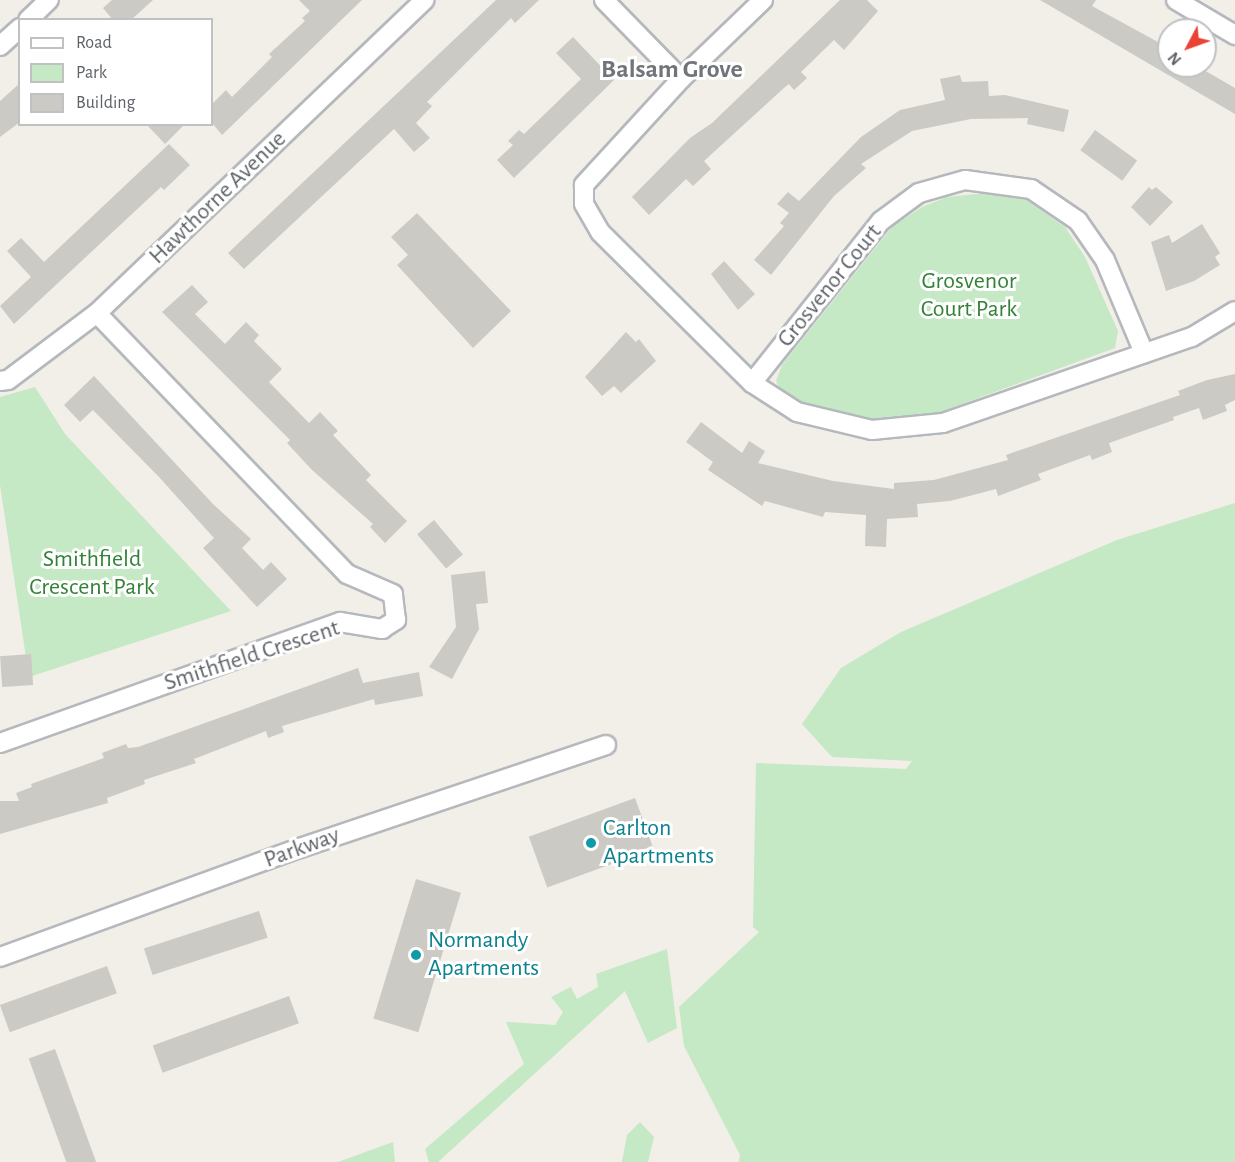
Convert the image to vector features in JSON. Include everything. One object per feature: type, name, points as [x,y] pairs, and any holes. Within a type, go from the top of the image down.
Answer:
[{"type":"street","points":[[30,18],[49,0]]},
{"type":"street","name":"Hawthorne Avenue","points":[[0,381],[8,380],[97,313],[425,0]]},
{"type":"street","points":[[604,0],[681,79]]},
{"type":"street","points":[[763,0],[681,79],[584,186],[584,204],[600,232],[752,383],[797,412],[872,430],[943,423],[1192,337],[1235,311]]},
{"type":"street","points":[[1176,0],[1235,35]]},
{"type":"street","points":[[0,46],[18,30]]},
{"type":"street","name":"Grosvenor Court","points":[[752,383],[880,221],[919,193],[965,180],[1031,189],[1078,221],[1105,260],[1144,352]]},
{"type":"street","name":"Smithfield Crescent","points":[[0,743],[340,622],[382,629],[396,621],[393,594],[347,574],[97,313]]},
{"type":"street","name":"Parkway","points":[[0,957],[300,848],[606,745]]},
{"type":"green space","name":"Grosvenor Court Park","points":[[996,192],[1023,198],[1065,227],[1085,257],[1118,331],[1115,348],[929,416],[888,420],[847,418],[814,409],[780,390],[776,381],[782,365],[892,227],[922,207],[947,197]]},
{"type":"green space","name":"Smithfield Crescent Park","points":[[35,387],[65,434],[231,611],[29,677],[0,485],[0,397]]},
{"type":"green space","points":[[1235,503],[1235,1162],[739,1162],[740,1155],[684,1046],[679,1007],[759,932],[753,927],[756,763],[906,769],[912,761],[832,757],[802,724],[841,668],[901,632],[1117,540]]},
{"type":"green space","points":[[667,949],[677,1028],[648,1043],[625,991],[438,1162],[429,1162],[425,1149],[524,1064],[506,1022],[555,1025],[563,1012],[551,997],[571,987],[577,999],[598,987],[596,974]]},
{"type":"green space","points":[[640,1122],[654,1137],[648,1162],[622,1162],[627,1135]]},
{"type":"green space","points":[[393,1142],[395,1162],[338,1162]]},
{"type":"building","points":[[112,0],[153,0],[133,18],[111,18],[103,8]]},
{"type":"building","points":[[299,0],[362,0],[222,135],[213,124],[213,103],[226,90],[232,97],[272,57],[269,54],[305,21],[302,18],[310,11]]},
{"type":"building","points":[[496,0],[539,0],[515,23],[511,18],[427,102],[432,106],[416,123],[430,138],[414,152],[394,129],[244,269],[228,253]]},
{"type":"building","points":[[840,0],[867,0],[878,11],[844,50],[834,40],[801,72],[807,78],[794,90],[789,84],[784,88],[704,161],[711,169],[693,186],[686,179],[649,215],[632,197],[690,138],[712,123]]},
{"type":"building","points":[[1040,0],[1096,0],[1092,6],[1157,41],[1157,68]]},
{"type":"building","points":[[573,37],[614,80],[514,178],[497,160],[513,145],[508,141],[519,130],[524,134],[581,79],[556,53]]},
{"type":"building","points":[[960,75],[962,82],[988,81],[989,96],[1005,95],[1069,110],[1064,132],[1027,124],[1028,118],[971,119],[912,131],[861,164],[866,168],[834,196],[771,275],[754,260],[784,226],[780,223],[789,213],[777,204],[788,192],[799,201],[861,137],[900,110],[945,100],[940,79]]},
{"type":"building","points":[[1173,78],[1217,78],[1235,88],[1235,114]]},
{"type":"building","points":[[18,85],[18,124],[0,137],[0,101]]},
{"type":"building","points":[[148,126],[183,126],[165,144]]},
{"type":"building","points":[[1095,130],[1137,161],[1122,181],[1080,150]]},
{"type":"building","points":[[169,144],[190,165],[164,190],[161,187],[14,324],[0,306],[31,277],[7,251],[21,238],[44,262]]},
{"type":"building","points":[[1149,187],[1152,190],[1156,187],[1173,202],[1150,226],[1131,207]]},
{"type":"building","points":[[417,213],[511,311],[473,348],[397,265],[408,255],[391,237]]},
{"type":"building","points":[[1202,224],[1220,253],[1215,257],[1220,265],[1194,281],[1166,291],[1151,242],[1169,235],[1172,243]]},
{"type":"building","points":[[724,261],[755,294],[738,310],[711,274]]},
{"type":"building","points":[[192,285],[208,302],[195,314],[225,344],[246,322],[259,335],[254,341],[282,369],[269,382],[309,423],[320,412],[338,431],[333,435],[371,475],[366,480],[407,521],[385,543],[370,527],[373,524],[311,469],[287,443],[290,440],[162,312]]},
{"type":"building","points":[[626,332],[636,342],[639,339],[656,361],[621,393],[614,386],[602,396],[585,377]]},
{"type":"building","points":[[1235,374],[1235,400],[1225,405],[1227,411],[1203,420],[1199,408],[1173,417],[1174,420],[1109,443],[1112,452],[1092,460],[1090,455],[1038,474],[1041,480],[998,496],[996,489],[950,501],[917,504],[918,517],[887,519],[886,547],[865,546],[866,515],[825,512],[823,517],[765,501],[762,506],[708,470],[713,462],[686,442],[701,422],[742,453],[749,441],[765,451],[758,463],[833,481],[894,489],[894,483],[934,480],[1008,460],[1006,455],[1180,395],[1178,391],[1207,380]]},
{"type":"building","points":[[94,376],[213,504],[251,539],[242,548],[263,570],[271,562],[287,579],[257,607],[203,548],[214,538],[159,477],[93,410],[80,422],[64,405]]},
{"type":"building","points":[[434,520],[463,554],[446,569],[417,534]]},
{"type":"building","points":[[485,571],[488,603],[476,604],[479,629],[452,679],[429,667],[456,627],[451,575]]},
{"type":"building","points":[[31,654],[33,685],[2,687],[0,656]]},
{"type":"building","points":[[358,668],[363,683],[419,672],[423,696],[375,705],[374,699],[282,726],[284,732],[268,738],[266,731],[194,759],[196,763],[144,780],[145,784],[107,798],[108,803],[0,834],[0,801],[19,801],[16,793],[32,787],[31,784],[104,758],[102,753],[126,744],[128,748],[138,747]]},
{"type":"building","name":"Carlton Apartments","points":[[635,798],[653,849],[547,887],[529,837]]},
{"type":"building","name":"Normandy Apartments","points":[[416,879],[461,893],[418,1032],[373,1019]]},
{"type":"building","points":[[259,911],[268,938],[153,975],[144,948]]},
{"type":"building","points":[[107,966],[117,993],[10,1032],[0,1005]]},
{"type":"building","points":[[289,996],[299,1023],[163,1073],[153,1046]]},
{"type":"building","points":[[55,1049],[96,1162],[66,1162],[29,1059]]},
{"type":"place","name":"Carlton Apartments","points":[[591,843]]},
{"type":"place","name":"Normandy Apartments","points":[[416,955]]},
{"type":"district","name":"Balsam Grove","points":[[672,70]]}]
